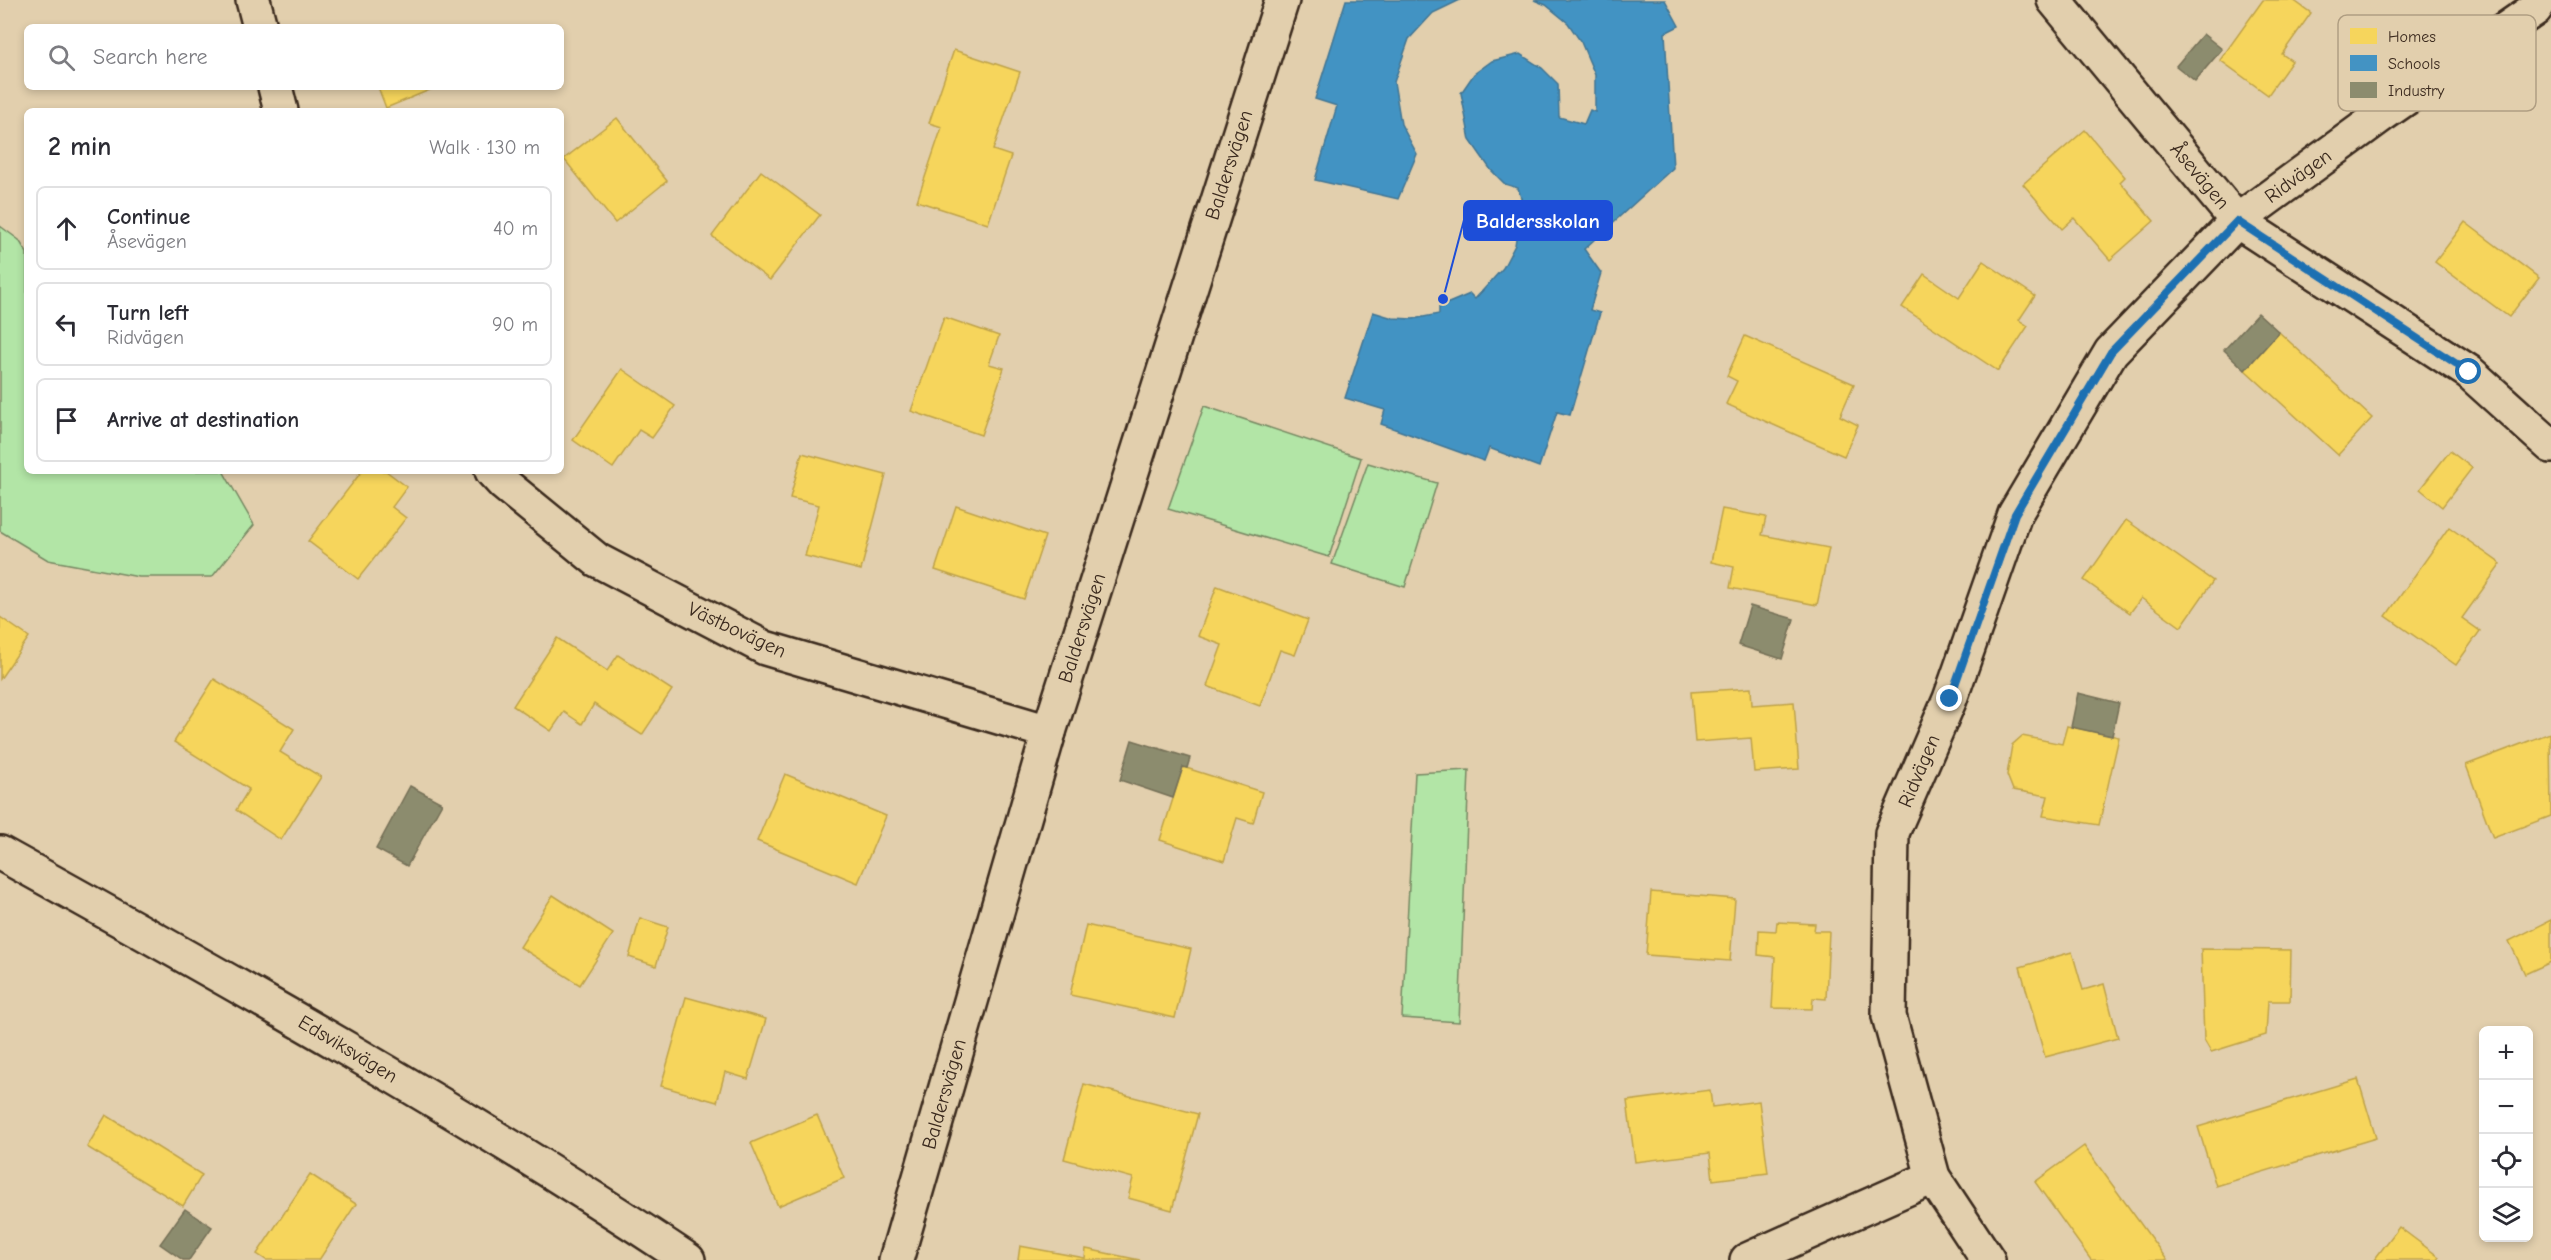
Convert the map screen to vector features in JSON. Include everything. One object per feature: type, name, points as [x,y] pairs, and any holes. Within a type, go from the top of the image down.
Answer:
[{"type":"street","points":[[253,0],[259,24]]},
{"type":"street","name":"Baldersvägen","points":[[896,1260],[1049,732],[1282,0]]},
{"type":"street","name":"Åsevägen","points":[[2054,0],[2237,221],[2469,372],[2551,446]]},
{"type":"street","name":"Ridvägen","points":[[2526,15],[2535,9],[2541,0]]},
{"type":"street","points":[[276,90],[280,108]]},
{"type":"street","name":"Ridvägen","points":[[1988,1260],[1933,1177],[1888,1016],[1892,833],[1950,699],[2015,514],[2111,352],[2237,221],[2387,111]]},
{"type":"street","name":"Västbovägen","points":[[495,474],[597,560],[765,648],[1049,732]]},
{"type":"street","name":"Edsviksvägen","points":[[0,853],[312,1026],[566,1179],[688,1260]]},
{"type":"street","points":[[1747,1260],[1933,1177]]},
{"type":"green space","points":[[0,226],[19,240],[24,248],[24,474],[225,474],[254,525],[212,577],[139,577],[48,560],[0,531]]},
{"type":"green space","points":[[1204,406],[1361,458],[1329,557],[1168,509]]},
{"type":"green space","points":[[1368,463],[1437,483],[1405,587],[1332,564]]},
{"type":"green space","points":[[1469,770],[1459,1022],[1402,1018],[1415,773]]},
{"type":"building: Homes","points":[[2263,0],[2293,0],[2311,13],[2282,54],[2292,61],[2268,95],[2220,60]]},
{"type":"building: Homes","points":[[954,50],[1020,72],[993,150],[1011,156],[988,224],[917,201],[942,127],[929,123]]},
{"type":"building: Homes","points":[[379,90],[430,90],[386,108]]},
{"type":"building: Homes","points":[[617,118],[667,181],[615,223],[564,159]]},
{"type":"building: Homes","points":[[2085,130],[2125,177],[2120,182],[2154,221],[2110,260],[2074,218],[2062,229],[2023,184]]},
{"type":"building: Homes","points":[[761,171],[820,215],[770,280],[712,236]]},
{"type":"building: Homes","points":[[2465,222],[2539,278],[2509,317],[2435,262]]},
{"type":"building: Homes","points":[[1983,261],[2035,296],[2019,320],[2028,326],[1998,371],[1902,307],[1924,274],[1959,298]]},
{"type":"building: Homes","points":[[944,317],[999,336],[989,364],[1004,368],[981,435],[911,411]]},
{"type":"building: Homes","points":[[2279,332],[2372,418],[2338,455],[2245,370]]},
{"type":"building: Homes","points":[[1745,336],[1854,384],[1840,416],[1858,425],[1844,456],[1726,404],[1737,381],[1727,376]]},
{"type":"building: Homes","points":[[622,369],[675,406],[652,438],[639,430],[613,468],[573,440]]},
{"type":"building: Homes","points":[[2450,451],[2472,468],[2442,507],[2420,489]]},
{"type":"building: Homes","points":[[802,453],[886,475],[861,570],[805,556],[819,505],[790,498]]},
{"type":"building: Homes","points":[[360,474],[390,474],[407,487],[392,507],[406,518],[358,579],[308,541]]},
{"type":"building: Homes","points":[[956,506],[1045,536],[1024,599],[935,570]]},
{"type":"building: Homes","points":[[1722,509],[1766,517],[1762,535],[1829,548],[1817,605],[1730,588],[1734,567],[1711,562]]},
{"type":"building: Homes","points":[[2126,520],[2213,581],[2181,627],[2141,598],[2130,613],[2084,580]]},
{"type":"building: Homes","points":[[2449,527],[2501,564],[2462,618],[2480,631],[2456,665],[2386,616]]},
{"type":"building: Homes","points":[[1217,586],[1308,620],[1295,655],[1280,650],[1260,706],[1207,686],[1222,645],[1198,636]]},
{"type":"building: Homes","points":[[0,617],[29,637],[0,679]]},
{"type":"building: Homes","points":[[557,638],[607,671],[618,655],[672,690],[642,735],[594,704],[582,724],[564,712],[551,731],[513,706]]},
{"type":"building: Homes","points":[[214,679],[294,729],[280,752],[321,777],[281,840],[236,810],[249,789],[174,742]]},
{"type":"building: Homes","points":[[1751,688],[1752,705],[1794,702],[1799,769],[1754,772],[1751,738],[1695,742],[1691,692]]},
{"type":"building: Homes","points":[[2067,726],[2119,737],[2099,825],[2043,816],[2048,796],[2013,790],[2007,775],[2012,745],[2022,736],[2062,744]]},
{"type":"building: Homes","points":[[2550,733],[2551,816],[2493,838],[2466,765]]},
{"type":"building: Homes","points":[[1183,767],[1262,792],[1253,823],[1237,818],[1224,861],[1160,840]]},
{"type":"building: Homes","points":[[785,774],[886,816],[858,883],[757,841]]},
{"type":"building: Homes","points":[[1651,892],[1735,899],[1730,961],[1646,955]]},
{"type":"building: Homes","points":[[553,895],[613,934],[580,985],[520,947]]},
{"type":"building: Homes","points":[[640,918],[668,927],[656,966],[629,957]]},
{"type":"building: Homes","points":[[2551,920],[2551,962],[2525,974],[2509,941]]},
{"type":"building: Homes","points":[[1777,922],[1815,924],[1814,931],[1829,931],[1826,999],[1813,998],[1812,1009],[1772,1008],[1775,957],[1758,955],[1759,930],[1776,931]]},
{"type":"building: Homes","points":[[1086,925],[1191,949],[1175,1018],[1070,995]]},
{"type":"building: Homes","points":[[2201,949],[2291,950],[2290,1001],[2268,1001],[2266,1035],[2211,1052],[2204,1040]]},
{"type":"building: Homes","points":[[2072,952],[2083,990],[2104,984],[2118,1038],[2045,1057],[2020,967]]},
{"type":"building: Homes","points":[[686,997],[766,1019],[748,1079],[725,1072],[717,1102],[661,1086]]},
{"type":"building: Homes","points":[[2358,1079],[2376,1138],[2216,1186],[2198,1127]]},
{"type":"building: Homes","points":[[1084,1084],[1198,1114],[1172,1210],[1128,1198],[1133,1178],[1064,1159]]},
{"type":"building: Homes","points":[[1710,1090],[1712,1107],[1759,1101],[1768,1173],[1713,1180],[1710,1153],[1635,1162],[1627,1101]]},
{"type":"building: Homes","points":[[106,1115],[202,1175],[183,1206],[87,1147]]},
{"type":"building: Homes","points":[[817,1115],[844,1178],[778,1206],[751,1143]]},
{"type":"building: Homes","points":[[2084,1146],[2167,1260],[2091,1260],[2035,1182]]},
{"type":"building: Homes","points":[[310,1174],[356,1204],[319,1260],[266,1260],[257,1254]]},
{"type":"building: Homes","points":[[2399,1227],[2439,1257],[2437,1260],[2374,1260]]},
{"type":"building: Homes","points":[[1020,1246],[1085,1258],[1086,1249],[1140,1260],[1018,1260]]},
{"type":"building: Schools","points":[[1346,0],[1460,0],[1433,13],[1409,39],[1394,82],[1401,124],[1417,154],[1398,199],[1315,180],[1337,106],[1315,99]]},
{"type":"building: Schools","points":[[1534,0],[1665,0],[1679,26],[1665,33],[1673,168],[1584,249],[1601,273],[1590,310],[1600,313],[1570,415],[1557,412],[1539,467],[1489,448],[1484,461],[1381,424],[1385,410],[1345,398],[1373,312],[1393,318],[1413,319],[1439,314],[1439,307],[1470,294],[1475,299],[1503,268],[1515,245],[1522,201],[1518,188],[1505,184],[1491,170],[1470,140],[1461,93],[1474,74],[1492,61],[1520,54],[1542,68],[1558,84],[1559,117],[1584,124],[1590,110],[1595,112],[1595,75],[1581,42],[1568,23],[1546,5]]},
{"type":"building: Industry","points":[[2203,34],[2222,49],[2195,81],[2176,66]]},
{"type":"building: Industry","points":[[2258,313],[2279,332],[2245,370],[2224,350]]},
{"type":"building: Industry","points":[[1750,606],[1794,619],[1782,659],[1738,645]]},
{"type":"building: Industry","points":[[2078,693],[2119,703],[2112,736],[2071,727]]},
{"type":"building: Industry","points":[[1132,740],[1190,758],[1187,768],[1183,767],[1173,798],[1120,780]]},
{"type":"building: Industry","points":[[410,786],[442,803],[407,866],[376,849]]},
{"type":"building: Industry","points":[[185,1209],[212,1227],[189,1260],[183,1260],[160,1244]]},
{"type":"place","name":"Baldersskolan","points":[[1443,299]]},
{"type":"route","points":[[1950,699],[2015,514],[2111,352],[2237,221],[2469,372]]}]
